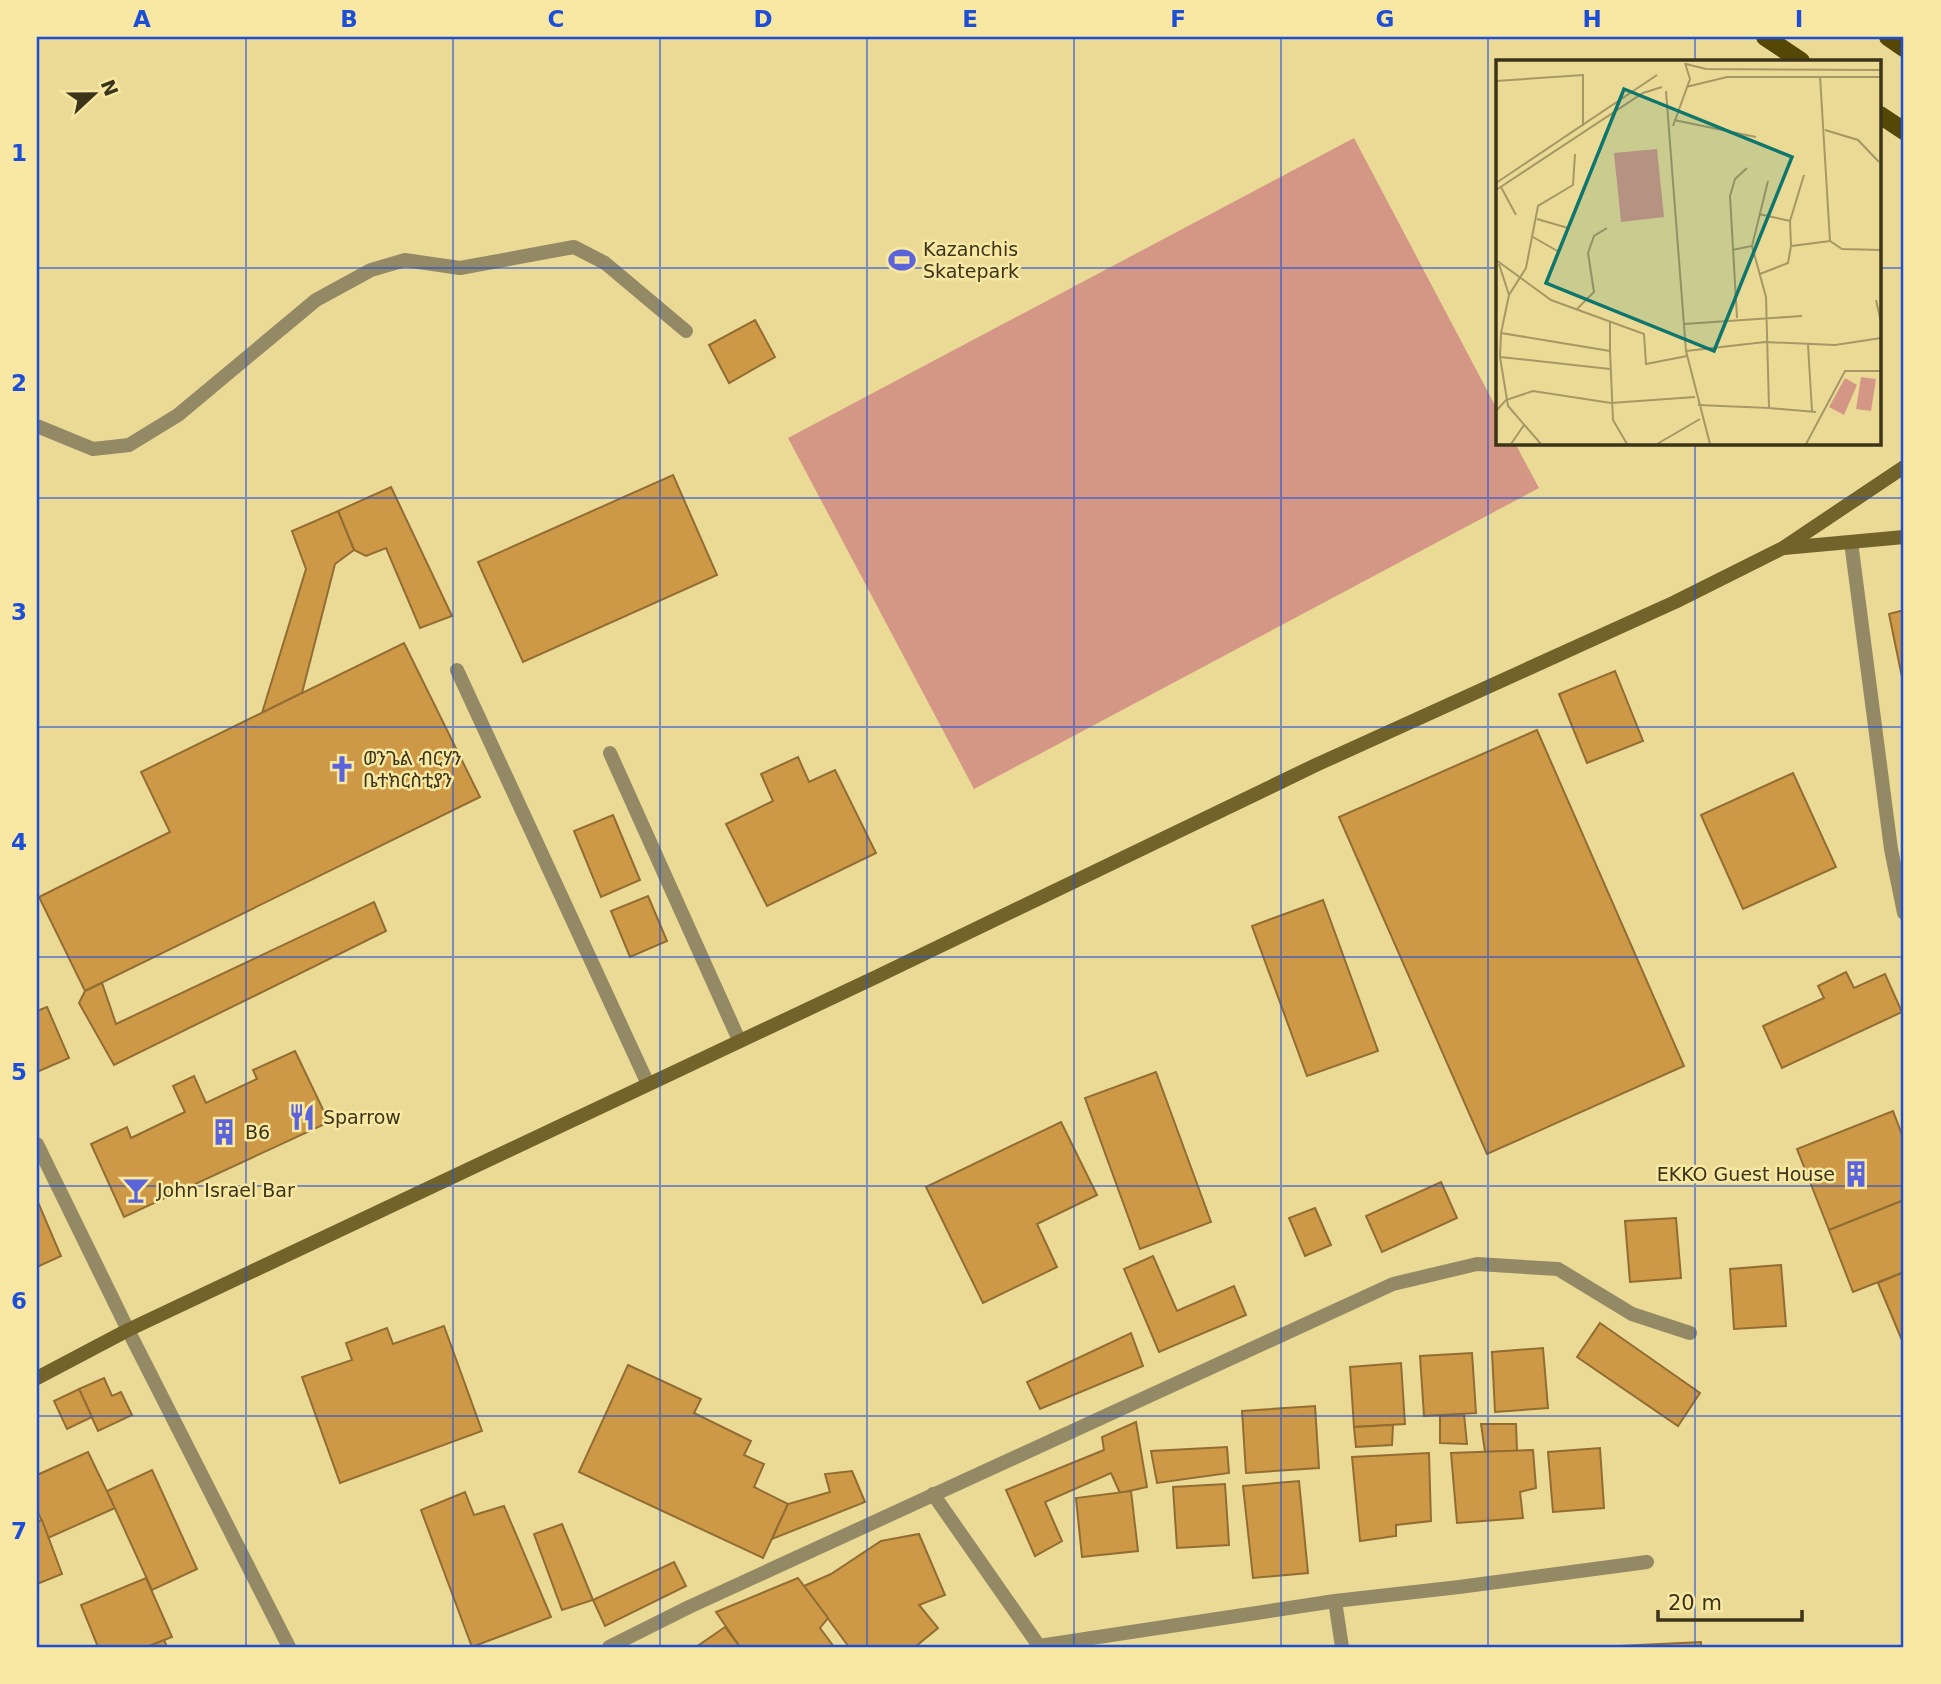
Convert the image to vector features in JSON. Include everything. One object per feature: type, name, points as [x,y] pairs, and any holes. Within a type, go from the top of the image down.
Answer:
[{"type":"main road","points":[[1765,37],[1800,60]]},
{"type":"main road","points":[[1888,37],[1904,48]]},
{"type":"main road","points":[[1882,116],[1904,131]]},
{"type":"main road","points":[[37,1378],[128,1330],[876,977],[1306,770],[1675,602],[1783,548],[1904,467]]},
{"type":"main road","points":[[1783,548],[1904,537]]},
{"type":"street","points":[[37,426],[93,449],[130,445],[178,415],[316,300],[371,270],[405,260],[460,268],[574,247],[605,263],[686,331]]},
{"type":"street","points":[[1851,542],[1891,849],[1904,913]]},
{"type":"street","points":[[457,670],[648,1084]]},
{"type":"street","points":[[610,753],[739,1040]]},
{"type":"street","points":[[37,1144],[289,1647]]},
{"type":"street","points":[[609,1647],[933,1494],[1393,1284],[1478,1264],[1558,1269],[1632,1314],[1690,1333]]},
{"type":"street","points":[[933,1494],[1038,1647],[1335,1601],[1647,1562]]},
{"type":"street","points":[[1335,1601],[1342,1647]]},
{"type":"shaded area","points":[[1354,138],[1496,407],[1496,444],[1516,444],[1539,488],[974,789],[788,438]]},
{"type":"building","points":[[755,320],[775,357],[729,383],[709,345]]},
{"type":"building","points":[[673,475],[717,575],[523,662],[478,562]]},
{"type":"building","points":[[391,487],[452,616],[420,628],[386,548],[366,556],[354,550],[338,511]]},
{"type":"building","points":[[338,511],[354,550],[335,564],[302,693],[262,713],[306,569],[292,531]]},
{"type":"building","points":[[1904,610],[1904,687],[1889,614]]},
{"type":"building","points":[[404,643],[480,797],[85,991],[39,897],[170,832],[141,772]]},
{"type":"building","points":[[1615,671],[1643,741],[1587,763],[1559,694]]},
{"type":"building","points":[[1537,730],[1684,1066],[1487,1154],[1339,817]]},
{"type":"building","points":[[798,757],[809,782],[835,770],[876,853],[767,906],[726,824],[773,801],[761,774]]},
{"type":"building","points":[[1793,773],[1836,867],[1743,909],[1701,815]]},
{"type":"building","points":[[613,815],[640,880],[601,897],[574,831]]},
{"type":"building","points":[[648,896],[667,941],[630,957],[611,911]]},
{"type":"building","points":[[1323,900],[1378,1051],[1307,1076],[1252,926]]},
{"type":"building","points":[[374,902],[386,931],[114,1065],[79,1003],[85,991],[102,983],[116,1024]]},
{"type":"building","points":[[1846,972],[1854,988],[1885,974],[1902,1012],[1782,1068],[1763,1026],[1824,998],[1818,986]]},
{"type":"building","points":[[47,1007],[69,1058],[37,1072],[37,1011]]},
{"type":"building","name":"B6","points":[[295,1051],[329,1122],[124,1217],[91,1144],[127,1127],[131,1138],[185,1112],[173,1086],[194,1076],[206,1103],[257,1079],[253,1070]]},
{"type":"building","points":[[1156,1072],[1211,1222],[1140,1249],[1085,1098]]},
{"type":"building","name":"EKKO Guest House","points":[[1893,1111],[1904,1140],[1904,1200],[1829,1230],[1797,1149]]},
{"type":"building","points":[[1061,1122],[1097,1195],[1037,1224],[1057,1267],[983,1303],[926,1187]]},
{"type":"building","points":[[1441,1182],[1457,1218],[1382,1252],[1366,1216]]},
{"type":"building","points":[[37,1200],[61,1256],[37,1267]]},
{"type":"building","points":[[1904,1200],[1904,1272],[1853,1292],[1829,1230]]},
{"type":"building","points":[[1315,1208],[1331,1245],[1305,1256],[1289,1218]]},
{"type":"building","points":[[1676,1218],[1681,1278],[1630,1282],[1625,1221]]},
{"type":"building","points":[[1153,1256],[1177,1311],[1234,1286],[1246,1315],[1159,1352],[1124,1269]]},
{"type":"building","points":[[1781,1265],[1786,1326],[1734,1329],[1730,1269]]},
{"type":"building","points":[[1904,1272],[1904,1345],[1878,1283]]},
{"type":"building","points":[[1600,1323],[1700,1393],[1678,1426],[1577,1357]]},
{"type":"building","points":[[444,1326],[482,1431],[340,1483],[302,1377],[352,1360],[346,1343],[387,1328],[393,1344]]},
{"type":"building","points":[[1131,1333],[1143,1366],[1040,1409],[1027,1382]]},
{"type":"building","points":[[1543,1348],[1548,1408],[1495,1412],[1492,1352]]},
{"type":"building","points":[[1472,1353],[1476,1413],[1424,1416],[1420,1356]]},
{"type":"building","points":[[1401,1363],[1405,1424],[1354,1427],[1350,1367]]},
{"type":"building","points":[[628,1365],[701,1399],[694,1413],[751,1441],[744,1455],[764,1464],[754,1487],[788,1504],[763,1558],[579,1472]]},
{"type":"building","points":[[104,1378],[112,1396],[121,1392],[132,1415],[98,1431],[79,1389]]},
{"type":"building","points":[[79,1389],[92,1417],[67,1429],[54,1401]]},
{"type":"building","points":[[1315,1406],[1319,1468],[1246,1473],[1242,1411]]},
{"type":"building","points":[[1464,1414],[1467,1444],[1440,1443],[1440,1416]]},
{"type":"building","points":[[1136,1422],[1147,1487],[1120,1493],[1111,1473],[1045,1502],[1062,1541],[1035,1556],[1006,1490],[1104,1450],[1102,1437]]},
{"type":"building","points":[[1481,1424],[1516,1424],[1517,1451],[1485,1452]]},
{"type":"building","points":[[1393,1425],[1392,1445],[1356,1447],[1354,1427]]},
{"type":"building","points":[[1227,1447],[1229,1473],[1157,1483],[1151,1451]]},
{"type":"building","points":[[1600,1448],[1604,1508],[1553,1512],[1548,1452]]},
{"type":"building","points":[[1533,1450],[1536,1488],[1520,1492],[1523,1518],[1457,1523],[1451,1453]]},
{"type":"building","points":[[88,1452],[115,1508],[48,1538],[37,1509],[37,1475]]},
{"type":"building","points":[[1429,1453],[1431,1521],[1396,1525],[1396,1536],[1360,1541],[1352,1457]]},
{"type":"building","points":[[152,1470],[197,1569],[152,1590],[107,1491]]},
{"type":"building","points":[[852,1471],[865,1502],[772,1539],[788,1504],[830,1492],[825,1474]]},
{"type":"building","points":[[1299,1481],[1308,1573],[1253,1578],[1243,1486]]},
{"type":"building","points":[[1225,1484],[1229,1545],[1177,1548],[1173,1487]]},
{"type":"building","points":[[1131,1491],[1138,1551],[1082,1557],[1076,1498]]},
{"type":"building","points":[[465,1492],[474,1515],[504,1506],[551,1617],[472,1647],[421,1510]]},
{"type":"building","points":[[42,1520],[62,1574],[37,1584],[37,1522]]},
{"type":"building","points":[[562,1524],[593,1600],[562,1610],[534,1534]]},
{"type":"building","points":[[919,1534],[945,1595],[919,1605],[938,1628],[915,1647],[849,1647],[804,1586],[831,1574],[881,1541]]},
{"type":"building","points":[[674,1562],[686,1586],[605,1626],[593,1600]]},
{"type":"building","points":[[146,1578],[172,1637],[147,1647],[98,1647],[81,1605]]},
{"type":"building","points":[[798,1578],[828,1618],[820,1628],[834,1647],[740,1647],[716,1612]]},
{"type":"building","points":[[725,1627],[740,1647],[696,1647]]},
{"type":"building","points":[[164,1640],[167,1647],[147,1647]]},
{"type":"building","points":[[1701,1642],[1701,1647],[1619,1647],[1619,1646]]},
{"type":"place","name":"Kazanchis Skatepark","points":[[902,260]]},
{"type":"place","name":"ወንጌል ብርሃን ቤተክርስቲያን","points":[[342,769]]},
{"type":"place","name":"Sparrow","points":[[302,1117]]},
{"type":"place","name":"B6","points":[[224,1132]]},
{"type":"place","name":"EKKO Guest House","points":[[1856,1174]]},
{"type":"place","name":"John Israel Bar","points":[[136,1190]]}]
